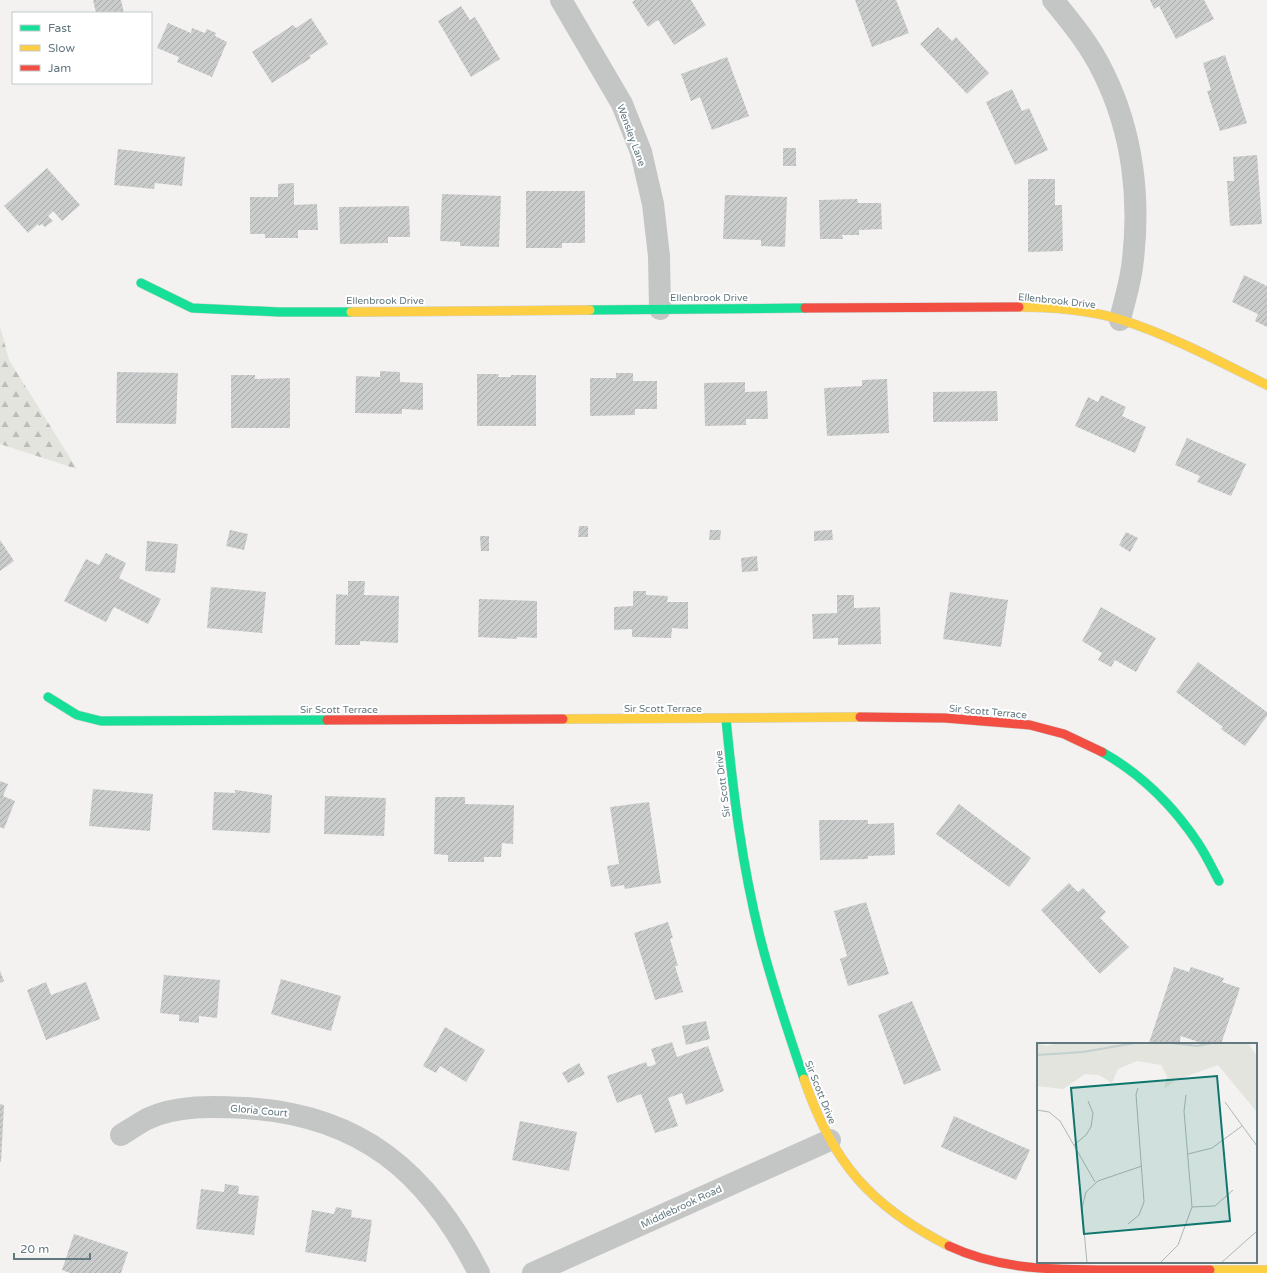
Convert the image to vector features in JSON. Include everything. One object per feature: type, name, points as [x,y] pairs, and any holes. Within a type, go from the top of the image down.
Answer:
[{"type":"street","name":"Wensley Lane","points":[[561,0],[622,104],[640,152],[653,204],[659,256],[660,309]]},
{"type":"street","points":[[1053,0],[1078,31],[1103,72],[1122,118],[1133,168],[1136,215],[1132,267],[1120,320]]},
{"type":"street","name":"Ellenbrook Drive","points":[[141,283],[192,308],[279,312],[1028,307],[1079,312],[1120,320],[1171,339],[1267,385]]},
{"type":"street","name":"Sir Scott Terrace","points":[[48,697],[77,715],[101,721],[905,717],[972,718],[1040,726],[1074,737],[1106,753],[1142,781],[1172,810],[1198,843],[1218,881]]},
{"type":"street","name":"Sir Scott Drive","points":[[726,719],[730,776],[740,842],[757,924],[787,1033],[817,1115],[830,1140],[858,1180],[880,1202],[910,1225],[960,1250],[999,1263],[1039,1270],[1267,1270]]},
{"type":"street","name":"Gloria Court","points":[[121,1135],[148,1119],[177,1110],[232,1107],[276,1110],[314,1118],[350,1133],[384,1153],[415,1179],[440,1209],[463,1241],[479,1273]]},
{"type":"street","name":"Middlebrook Road","points":[[533,1273],[830,1140]]},
{"type":"green space","points":[[0,326],[9,360],[77,469],[0,444]]},
{"type":"building","points":[[93,0],[121,0],[124,12],[96,12]]},
{"type":"building","points":[[635,0],[691,0],[706,25],[674,45],[658,20],[648,27],[632,2]]},
{"type":"building","points":[[855,0],[896,0],[909,33],[872,47]]},
{"type":"building","points":[[1150,0],[1204,0],[1214,19],[1176,39],[1159,6],[1154,9]]},
{"type":"building","points":[[461,6],[470,20],[475,17],[500,59],[471,77],[438,21]]},
{"type":"building","points":[[311,18],[328,44],[309,56],[311,58],[272,83],[252,52],[293,25],[296,28]]},
{"type":"building","points":[[168,23],[191,33],[192,28],[205,33],[207,29],[216,33],[215,36],[227,42],[212,77],[177,62],[179,57],[157,48]]},
{"type":"building","points":[[938,27],[952,41],[956,37],[989,73],[967,94],[920,44]]},
{"type":"building","points":[[1225,55],[1247,123],[1220,131],[1207,91],[1211,90],[1203,63]]},
{"type":"building","points":[[727,57],[749,116],[712,130],[700,97],[691,101],[681,74]]},
{"type":"building","points":[[1012,89],[1022,111],[1029,108],[1048,150],[1015,165],[986,102]]},
{"type":"building","points":[[783,148],[796,148],[796,166],[783,166]]},
{"type":"building","points":[[118,149],[185,157],[182,186],[155,183],[154,189],[114,185]]},
{"type":"building","points":[[1257,155],[1262,224],[1230,226],[1227,181],[1234,181],[1233,157]]},
{"type":"building","points":[[47,168],[80,205],[62,221],[53,211],[48,216],[53,221],[45,227],[42,224],[39,226],[38,224],[28,233],[4,206]]},
{"type":"building","points":[[1028,179],[1055,179],[1055,205],[1062,205],[1063,251],[1028,252]]},
{"type":"building","points":[[294,183],[294,205],[317,204],[318,230],[298,230],[298,238],[265,238],[265,234],[250,234],[250,197],[278,197],[278,184]]},
{"type":"building","points":[[526,191],[585,191],[585,243],[562,243],[562,248],[526,248]]},
{"type":"building","points":[[442,194],[501,196],[499,247],[460,246],[460,242],[440,241]]},
{"type":"building","points":[[725,195],[787,197],[785,247],[761,246],[761,240],[723,239]]},
{"type":"building","points":[[857,199],[858,203],[881,203],[882,229],[859,230],[859,235],[842,235],[843,239],[820,239],[819,200]]},
{"type":"building","points":[[409,206],[410,237],[388,237],[388,243],[340,244],[339,207]]},
{"type":"building","points":[[1244,275],[1267,286],[1267,327],[1255,321],[1258,314],[1232,302]]},
{"type":"building","points":[[380,371],[400,372],[400,382],[423,383],[423,410],[402,409],[402,414],[355,413],[356,376],[380,377]]},
{"type":"building","points":[[117,372],[178,373],[176,424],[116,423]]},
{"type":"building","points":[[616,373],[633,373],[633,381],[657,381],[657,409],[635,409],[635,415],[590,416],[590,378],[616,378]]},
{"type":"building","points":[[477,374],[499,374],[498,377],[511,377],[511,375],[536,375],[536,426],[477,426]]},
{"type":"building","points":[[231,375],[255,375],[255,379],[290,378],[290,428],[231,428]]},
{"type":"building","points":[[887,379],[889,433],[827,436],[824,388],[862,386],[862,380]]},
{"type":"building","points":[[745,382],[745,392],[767,391],[768,419],[746,419],[746,425],[705,426],[704,383]]},
{"type":"building","points":[[997,391],[998,421],[933,422],[933,392]]},
{"type":"building","points":[[1101,395],[1126,407],[1122,416],[1146,427],[1135,453],[1075,426],[1088,397],[1098,402]]},
{"type":"building","points":[[1187,438],[1246,464],[1231,496],[1197,482],[1200,476],[1175,465]]},
{"type":"building","points":[[579,526],[588,526],[588,537],[578,537]]},
{"type":"building","points":[[230,530],[248,534],[244,550],[226,546]]},
{"type":"building","points":[[710,530],[721,530],[720,540],[709,540]]},
{"type":"building","points":[[832,530],[833,540],[814,541],[814,531]]},
{"type":"building","points":[[1126,532],[1138,538],[1130,552],[1119,545]]},
{"type":"building","points":[[480,536],[489,536],[489,551],[481,551]]},
{"type":"building","points":[[0,540],[14,561],[0,571]]},
{"type":"building","points":[[147,541],[178,544],[175,573],[145,571]]},
{"type":"building","points":[[106,553],[126,563],[119,578],[161,599],[148,624],[114,607],[106,622],[64,601],[86,559],[99,565]]},
{"type":"building","points":[[757,556],[758,571],[742,572],[741,558]]},
{"type":"building","points":[[348,581],[365,581],[364,595],[399,596],[398,643],[360,641],[360,645],[335,645],[336,594],[348,595]]},
{"type":"building","points":[[211,587],[266,592],[262,633],[207,628]]},
{"type":"building","points":[[633,591],[646,591],[646,595],[668,596],[667,602],[688,602],[688,629],[672,628],[671,638],[632,637],[632,629],[614,630],[614,607],[633,606]]},
{"type":"building","points":[[950,592],[1008,600],[1001,647],[943,639]]},
{"type":"building","points":[[837,595],[854,595],[854,608],[880,607],[881,644],[838,645],[838,638],[813,639],[812,614],[837,613]]},
{"type":"building","points":[[479,599],[537,601],[537,638],[517,637],[517,639],[478,637]]},
{"type":"building","points":[[1101,607],[1156,638],[1136,672],[1115,660],[1111,667],[1098,660],[1102,653],[1082,641]]},
{"type":"building","points":[[1198,662],[1267,712],[1267,716],[1245,746],[1221,729],[1223,727],[1176,692]]},
{"type":"building","points":[[0,781],[8,784],[3,796],[15,801],[4,829],[0,827]]},
{"type":"building","points":[[93,789],[153,794],[150,831],[89,826]]},
{"type":"building","points":[[235,790],[272,795],[270,833],[212,830],[214,792],[235,793]]},
{"type":"building","points":[[325,796],[386,798],[384,836],[324,834]]},
{"type":"building","points":[[435,797],[465,797],[465,804],[514,805],[513,844],[502,843],[501,857],[484,857],[484,862],[448,862],[448,855],[434,854]]},
{"type":"building","points":[[649,802],[661,883],[625,889],[624,885],[611,887],[607,866],[619,864],[610,807]]},
{"type":"building","points":[[959,804],[1031,858],[1009,887],[936,834]]},
{"type":"building","points":[[819,820],[868,820],[868,824],[894,823],[895,855],[868,856],[868,859],[820,860]]},
{"type":"building","points":[[1069,883],[1078,892],[1083,888],[1106,912],[1100,918],[1129,947],[1100,974],[1041,910]]},
{"type":"building","points":[[866,902],[889,974],[848,986],[840,959],[847,956],[834,911]]},
{"type":"building","points":[[668,922],[673,938],[670,939],[678,966],[675,966],[683,992],[655,1000],[634,933]]},
{"type":"building","points":[[1174,967],[1189,972],[1191,967],[1224,978],[1222,982],[1240,988],[1221,1043],[1201,1043],[1181,1036],[1179,1043],[1149,1043]]},
{"type":"building","points":[[0,971],[4,981],[0,983]]},
{"type":"building","points":[[164,975],[220,980],[217,1018],[199,1016],[199,1023],[179,1021],[179,1015],[160,1013]]},
{"type":"building","points":[[281,979],[341,996],[331,1031],[271,1014]]},
{"type":"building","points":[[46,982],[51,995],[86,982],[100,1019],[46,1040],[27,990]]},
{"type":"building","points":[[912,1001],[941,1070],[904,1085],[878,1015]]},
{"type":"building","points":[[706,1021],[710,1039],[686,1045],[682,1026]]},
{"type":"building","points":[[445,1027],[485,1050],[466,1082],[440,1066],[436,1073],[423,1066]]},
{"type":"building","points":[[672,1042],[677,1057],[708,1046],[724,1091],[686,1105],[682,1093],[668,1098],[678,1126],[655,1133],[641,1094],[617,1103],[607,1076],[646,1062],[648,1067],[656,1064],[651,1049]]},
{"type":"building","points":[[579,1063],[585,1074],[568,1083],[562,1073]]},
{"type":"building","points":[[0,1104],[4,1105],[1,1162],[0,1162]]},
{"type":"building","points":[[954,1116],[1030,1150],[1016,1180],[941,1147]]},
{"type":"building","points":[[520,1121],[577,1132],[569,1171],[512,1160]]},
{"type":"building","points":[[225,1184],[239,1186],[238,1194],[259,1196],[254,1235],[196,1229],[201,1189],[224,1192]]},
{"type":"building","points":[[336,1207],[352,1210],[351,1217],[372,1220],[366,1262],[305,1252],[312,1210],[334,1214]]},
{"type":"building","points":[[74,1234],[128,1252],[121,1273],[70,1273],[62,1270]]},
{"type":"traffic: fast","points":[[141,283],[192,308],[279,312],[351,312]]},
{"type":"traffic: fast","points":[[590,310],[805,308]]},
{"type":"traffic: fast","points":[[48,697],[77,715],[101,721],[327,720]]},
{"type":"traffic: fast","points":[[726,719],[739,828],[748,883],[775,991],[804,1079]]},
{"type":"traffic: fast","points":[[1102,752],[1130,770],[1156,792],[1167,804],[1198,843],[1219,881]]},
{"type":"traffic: slow","points":[[1019,307],[1071,310],[1122,320],[1141,326],[1177,342],[1267,385]]},
{"type":"traffic: slow","points":[[351,312],[590,310]]},
{"type":"traffic: slow","points":[[563,719],[860,717]]},
{"type":"traffic: slow","points":[[804,1079],[827,1134],[841,1158],[857,1179],[897,1215],[921,1231],[949,1246]]},
{"type":"traffic: slow","points":[[1210,1270],[1267,1270]]},
{"type":"traffic: jam","points":[[805,308],[1019,307]]},
{"type":"traffic: jam","points":[[860,717],[945,718],[1030,725],[1064,734],[1102,752]]},
{"type":"traffic: jam","points":[[327,720],[563,719]]},
{"type":"traffic: jam","points":[[949,1246],[988,1260],[1048,1269],[1210,1270]]}]
